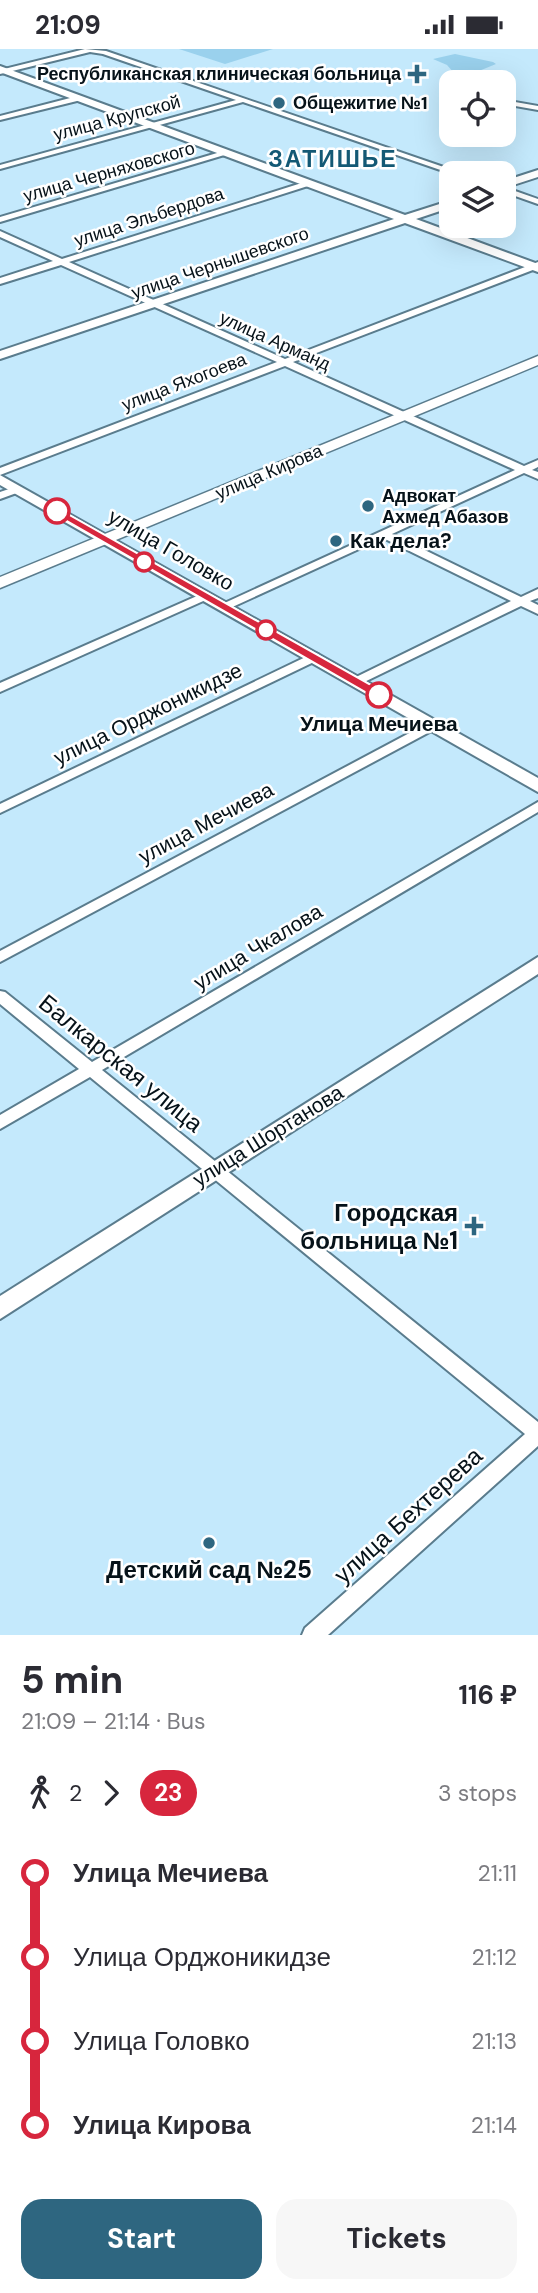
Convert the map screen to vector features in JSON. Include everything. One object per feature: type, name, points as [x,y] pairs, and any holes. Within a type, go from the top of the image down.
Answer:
[{"type":"main road","name":"улица Кирова","points":[[0,583],[538,360]]},
{"type":"street","points":[[2,71],[92,50],[104,51],[439,167]]},
{"type":"street","points":[[2,71],[536,267]]},
{"type":"street","points":[[0,118],[78,98]]},
{"type":"street","name":"улица Крупской","points":[[0,167],[243,100]]},
{"type":"street","points":[[516,104],[538,109]]},
{"type":"street","name":"улица Черняховского","points":[[0,220],[227,153]]},
{"type":"street","points":[[516,182],[538,173]]},
{"type":"street","name":"улица Эльбердова","points":[[0,281],[308,183]]},
{"type":"street","points":[[516,192],[538,202]]},
{"type":"street","name":"улица Чернышевского","points":[[0,355],[439,207]]},
{"type":"street","name":"улица Арманд","points":[[0,234],[538,476]]},
{"type":"street","name":"улица Яхогоева","points":[[0,472],[536,267]]},
{"type":"street","points":[[224,606],[538,463]]},
{"type":"street","name":"улица Головко","points":[[0,479],[538,786]]},
{"type":"street","points":[[0,496],[18,489]]},
{"type":"street","points":[[384,534],[538,610]]},
{"type":"street","points":[[356,682],[538,593]]},
{"type":"street","points":[[0,688],[206,596]]},
{"type":"street","name":"улица Орджоникидзе","points":[[0,809],[314,657]]},
{"type":"street","name":"улица Мечиева","points":[[0,957],[432,725]]},
{"type":"street","name":"улица Чкалова","points":[[0,1123],[538,806]]},
{"type":"street","name":"улица Шортанова","points":[[1,1307],[538,964]]},
{"type":"street","name":"Балкарская улица","points":[[0,996],[538,1434]]},
{"type":"street","name":"улица Бехтерева","points":[[313,1635],[538,1434]]},
{"type":"shaded area","points":[[179,49],[273,49],[225,64]]},
{"type":"shaded area","points":[[455,54],[496,64],[481,70],[451,70],[433,59]]},
{"type":"bus line","name":"23","points":[[57,511],[379,695]]},
{"type":"place","name":"Республиканская клиническая больница","points":[[417,74]]},
{"type":"place","name":"Общежитие №1","points":[[279,103]]},
{"type":"place","name":"Адвокат Ахмед Абазов","points":[[368,506]]},
{"type":"place","name":"Как дела?","points":[[336,541]]},
{"type":"place","name":"Улица Мечиева","points":[[379,695]]},
{"type":"place","name":"Городская больница №1","points":[[474,1226]]},
{"type":"place","name":"Детский сад №25","points":[[209,1543]]},
{"type":"district","name":"ЗАТИШЬЕ","points":[[333,159]]}]
